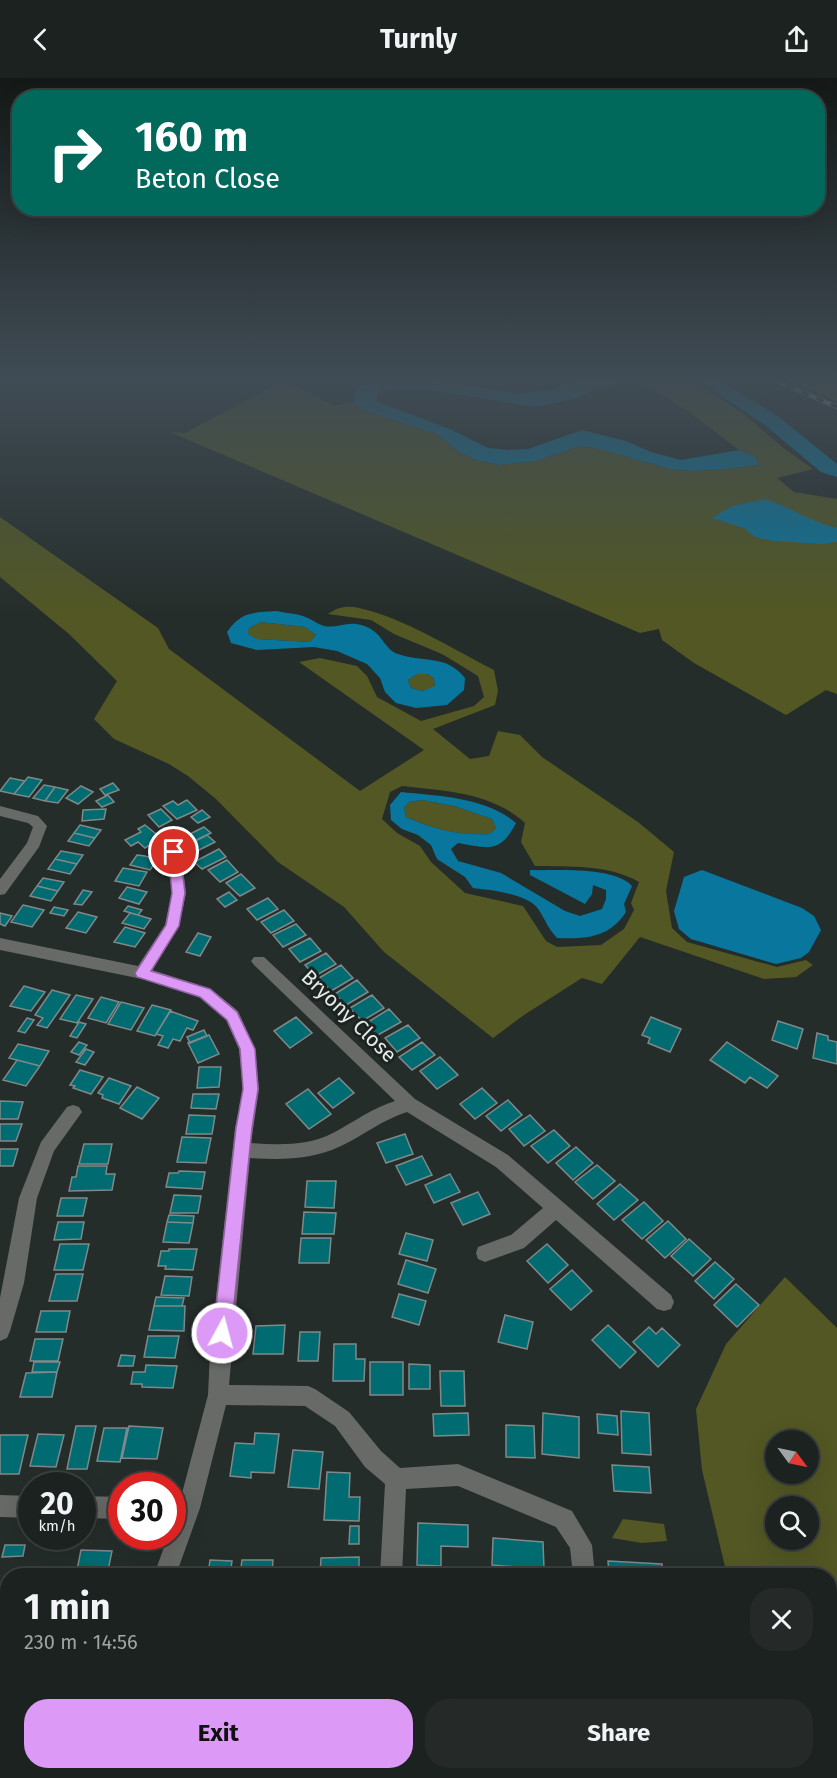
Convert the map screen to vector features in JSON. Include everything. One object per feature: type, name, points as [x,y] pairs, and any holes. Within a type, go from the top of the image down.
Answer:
[{"type":"street","points":[[0,811],[33,819],[40,826],[34,844],[0,890]]},
{"type":"street","points":[[142,973],[172,926],[178,893],[174,852]]},
{"type":"street","points":[[0,944],[142,973],[205,993],[232,1016],[248,1049],[251,1089],[220,1352],[218,1395],[186,1493]]},
{"type":"street","name":"Bryony Close","points":[[259,961],[409,1104],[502,1161],[664,1302]]},
{"type":"street","points":[[243,1150],[289,1153],[335,1141],[383,1112],[409,1104]]},
{"type":"street","points":[[0,1331],[14,1283],[28,1198],[47,1147],[73,1112]]},
{"type":"street","points":[[485,1253],[517,1242],[556,1208]]},
{"type":"street","points":[[218,1395],[308,1396],[342,1419],[373,1459],[396,1479],[429,1475],[458,1475],[564,1519],[581,1545],[583,1568]]},
{"type":"street","points":[[391,1568],[396,1479]]},
{"type":"street","points":[[0,1506],[18,1507]]},
{"type":"street","points":[[167,1568],[171,1550]]},
{"type":"green space","points":[[232,458],[473,458],[499,465],[544,458],[632,458],[670,469],[692,471],[759,465],[755,458],[798,458],[813,469],[777,478],[794,492],[837,499],[837,694],[826,690],[786,715],[694,663],[662,640],[659,629],[640,633]]},
{"type":"green space","points":[[0,517],[158,628],[169,649],[360,791],[424,750],[299,662],[320,658],[357,666],[367,676],[377,697],[421,721],[474,706],[484,697],[478,676],[442,654],[394,634],[371,620],[328,614],[339,608],[355,607],[375,612],[410,626],[494,670],[498,691],[495,705],[433,729],[470,759],[489,756],[498,731],[520,735],[542,757],[638,822],[674,852],[666,891],[672,928],[687,942],[777,967],[806,960],[813,965],[796,977],[764,979],[640,937],[602,984],[582,978],[493,1038],[384,952],[344,907],[278,862],[216,799],[188,776],[169,764],[114,739],[94,719],[117,681],[69,634],[0,577]],"holes":[[[402,786],[467,795],[482,799],[512,813],[525,823],[521,842],[535,866],[602,869],[639,882],[631,903],[634,910],[624,929],[601,945],[557,947],[546,941],[523,906],[465,893],[431,862],[420,846],[397,833],[382,819],[390,792]]]},
{"type":"green space","points":[[261,622],[305,627],[316,635],[310,642],[257,639],[247,634],[249,628]]},
{"type":"green space","points":[[417,674],[427,674],[434,678],[435,687],[423,691],[411,688],[408,680]]},
{"type":"green space","points":[[422,800],[454,806],[492,819],[496,828],[490,834],[457,833],[406,817],[404,808],[409,802]]},
{"type":"green space","points":[[785,1277],[837,1328],[837,1568],[725,1568],[702,1470],[696,1409],[726,1344]]},
{"type":"green space","points":[[623,1519],[664,1524],[667,1541],[642,1543],[612,1538]]},
{"type":"water","points":[[473,458],[544,458],[499,465]]},
{"type":"water","points":[[632,458],[755,458],[759,465],[692,471],[670,469]]},
{"type":"water","points":[[765,499],[837,528],[837,542],[823,544],[774,541],[755,537],[744,528],[712,518],[732,506]]},
{"type":"water","points":[[276,611],[300,615],[324,626],[362,625],[378,634],[390,649],[398,654],[442,662],[458,670],[465,678],[464,690],[447,705],[416,708],[396,703],[385,692],[380,678],[367,664],[337,651],[314,647],[257,650],[231,643],[227,632],[238,620],[248,614]],"holes":[[[261,622],[305,627],[316,635],[310,642],[257,639],[248,634],[249,628]],[[417,674],[427,674],[434,678],[435,686],[423,691],[411,688],[408,680]]]},
{"type":"water","points":[[401,792],[461,799],[491,808],[516,823],[510,833],[499,844],[492,846],[458,843],[451,849],[458,861],[501,873],[565,911],[580,916],[602,909],[606,899],[606,890],[593,885],[592,894],[585,904],[530,875],[530,870],[584,871],[612,875],[632,886],[624,904],[626,912],[619,921],[604,932],[587,937],[557,938],[539,910],[527,900],[509,894],[473,888],[465,877],[437,859],[431,845],[418,835],[402,829],[391,820],[390,805]],"holes":[[[422,800],[454,806],[492,819],[496,828],[490,834],[447,831],[406,817],[404,808],[409,802]]]},
{"type":"water","points":[[702,870],[802,908],[814,916],[821,930],[809,952],[801,958],[776,964],[691,939],[679,929],[674,911],[684,877]]},
{"type":"building","points":[[28,777],[42,780],[29,797],[14,794]]},
{"type":"building","points":[[10,778],[25,781],[14,794],[0,791]]},
{"type":"building","points":[[113,783],[119,790],[105,795],[100,789]]},
{"type":"building","points":[[44,785],[55,787],[45,801],[33,798]]},
{"type":"building","points":[[81,786],[93,792],[78,804],[66,798]]},
{"type":"building","points":[[55,787],[68,790],[58,803],[45,801]]},
{"type":"building","points":[[108,795],[114,802],[102,807],[96,801]]},
{"type":"building","points":[[187,800],[197,810],[177,819],[163,806],[173,801],[178,805]]},
{"type":"building","points":[[106,809],[104,819],[82,821],[83,810]]},
{"type":"building","points":[[161,809],[172,820],[159,827],[148,815]]},
{"type":"building","points":[[202,810],[210,817],[198,823],[191,817]]},
{"type":"building","points":[[80,825],[101,830],[95,838],[74,833]]},
{"type":"building","points":[[145,825],[161,838],[145,848],[138,842],[131,846],[125,840],[141,832],[138,829]]},
{"type":"building","points":[[204,827],[211,833],[196,840],[190,834]]},
{"type":"building","points":[[74,833],[95,838],[89,846],[68,841]]},
{"type":"building","points":[[207,835],[215,842],[193,853],[186,846]]},
{"type":"building","points":[[219,849],[226,857],[202,869],[194,862]]},
{"type":"building","points":[[61,851],[83,855],[77,864],[55,859]]},
{"type":"building","points":[[137,855],[157,860],[150,870],[130,865]]},
{"type":"building","points":[[55,859],[77,864],[70,874],[48,869]]},
{"type":"building","points":[[227,860],[238,872],[220,882],[208,870]]},
{"type":"building","points":[[123,868],[147,872],[139,886],[115,881]]},
{"type":"building","points":[[241,874],[255,888],[240,896],[226,883]]},
{"type":"building","points":[[43,878],[64,882],[58,891],[37,886]]},
{"type":"building","points":[[37,886],[58,891],[51,901],[30,896]]},
{"type":"building","points":[[127,887],[147,892],[139,904],[119,898]]},
{"type":"building","points":[[83,890],[92,892],[82,905],[74,904]]},
{"type":"building","points":[[229,892],[237,900],[225,907],[217,899]]},
{"type":"building","points":[[268,898],[278,909],[257,920],[247,909]]},
{"type":"building","points":[[23,905],[44,910],[32,927],[11,922]]},
{"type":"building","points":[[128,906],[142,910],[138,915],[124,911]]},
{"type":"building","points":[[54,907],[68,910],[64,916],[50,913]]},
{"type":"building","points":[[284,910],[294,921],[271,933],[261,922]]},
{"type":"building","points":[[78,912],[97,917],[86,933],[66,928]]},
{"type":"building","points":[[0,913],[12,916],[5,926],[0,924]]},
{"type":"building","points":[[130,913],[151,919],[144,929],[122,923]]},
{"type":"building","points":[[296,924],[306,935],[283,947],[273,935]]},
{"type":"building","points":[[125,927],[145,933],[135,947],[114,942]]},
{"type":"building","points":[[198,933],[211,937],[200,956],[186,952]]},
{"type":"building","points":[[310,938],[321,951],[300,962],[289,949]]},
{"type":"building","points":[[326,953],[336,964],[315,976],[305,965]]},
{"type":"building","points":[[341,965],[353,978],[331,991],[319,978]]},
{"type":"building","points":[[357,980],[368,992],[346,1005],[335,994]]},
{"type":"building","points":[[24,986],[45,992],[31,1011],[10,1006]]},
{"type":"building","points":[[52,990],[70,995],[47,1028],[37,1025],[43,1018],[35,1015]]},
{"type":"building","points":[[76,995],[93,999],[77,1023],[60,1019]]},
{"type":"building","points":[[372,995],[384,1008],[362,1021],[350,1008]]},
{"type":"building","points":[[101,997],[119,1002],[106,1023],[88,1018]]},
{"type":"building","points":[[121,1002],[144,1008],[131,1030],[108,1024]]},
{"type":"building","points":[[152,1005],[171,1010],[155,1036],[137,1031]]},
{"type":"building","points":[[389,1009],[401,1022],[376,1036],[365,1024]]},
{"type":"building","points":[[170,1011],[198,1021],[193,1030],[187,1028],[180,1041],[173,1039],[168,1048],[158,1045],[163,1036],[156,1034]]},
{"type":"building","points":[[296,1017],[312,1033],[290,1048],[274,1031]]},
{"type":"building","points":[[651,1017],[681,1029],[670,1052],[648,1043],[650,1038],[642,1035]]},
{"type":"building","points":[[27,1018],[34,1020],[25,1033],[18,1031]]},
{"type":"building","points":[[778,1021],[803,1029],[797,1049],[772,1040]]},
{"type":"building","points":[[79,1022],[86,1024],[77,1038],[70,1036]]},
{"type":"building","points":[[408,1025],[420,1038],[397,1052],[385,1038]]},
{"type":"building","points":[[204,1030],[207,1036],[190,1043],[187,1037]]},
{"type":"building","points":[[817,1033],[828,1036],[828,1040],[837,1042],[837,1064],[813,1058]]},
{"type":"building","points":[[209,1035],[219,1054],[198,1063],[188,1043]]},
{"type":"building","points":[[79,1042],[87,1045],[79,1055],[71,1052]]},
{"type":"building","points":[[422,1042],[435,1055],[412,1070],[399,1057]]},
{"type":"building","points":[[727,1042],[778,1076],[767,1088],[750,1077],[745,1083],[710,1060]]},
{"type":"building","points":[[18,1044],[49,1051],[40,1066],[9,1058]]},
{"type":"building","points":[[86,1049],[94,1052],[85,1065],[76,1062]]},
{"type":"building","points":[[440,1057],[458,1075],[437,1089],[420,1071]]},
{"type":"building","points":[[17,1060],[40,1066],[26,1086],[3,1080]]},
{"type":"building","points":[[199,1067],[221,1067],[219,1087],[197,1088]]},
{"type":"building","points":[[80,1070],[103,1077],[91,1094],[70,1085]]},
{"type":"building","points":[[109,1078],[131,1086],[119,1104],[102,1098],[103,1095],[98,1093]]},
{"type":"building","points":[[339,1078],[354,1093],[333,1108],[318,1093]]},
{"type":"building","points":[[137,1087],[159,1098],[142,1119],[120,1108]]},
{"type":"building","points":[[482,1088],[497,1103],[475,1119],[460,1104]]},
{"type":"building","points":[[308,1089],[331,1114],[309,1129],[286,1104]]},
{"type":"building","points":[[193,1094],[219,1094],[216,1109],[191,1108]]},
{"type":"building","points":[[508,1100],[522,1115],[501,1131],[486,1116]]},
{"type":"building","points":[[0,1101],[23,1102],[18,1119],[0,1119]]},
{"type":"building","points":[[189,1115],[215,1116],[212,1134],[186,1134]]},
{"type":"building","points":[[530,1115],[545,1131],[524,1146],[509,1129]]},
{"type":"building","points":[[0,1124],[22,1124],[16,1141],[0,1141]]},
{"type":"building","points":[[554,1130],[570,1146],[548,1163],[531,1146]]},
{"type":"building","points":[[405,1134],[413,1154],[386,1163],[377,1143]]},
{"type":"building","points":[[182,1137],[211,1138],[206,1163],[177,1162]]},
{"type":"building","points":[[84,1144],[112,1144],[108,1164],[79,1164]]},
{"type":"building","points":[[576,1147],[593,1163],[573,1180],[556,1163]]},
{"type":"building","points":[[0,1149],[18,1149],[13,1166],[0,1166]]},
{"type":"building","points":[[422,1156],[432,1175],[406,1185],[396,1166]]},
{"type":"building","points":[[597,1165],[615,1181],[593,1199],[575,1182]]},
{"type":"building","points":[[78,1166],[107,1166],[106,1174],[115,1174],[112,1190],[69,1191],[72,1177],[76,1177]]},
{"type":"building","points":[[205,1172],[202,1189],[166,1187],[169,1173]]},
{"type":"building","points":[[450,1174],[460,1192],[434,1203],[425,1185]]},
{"type":"building","points":[[307,1181],[336,1181],[334,1208],[305,1207]]},
{"type":"building","points":[[620,1184],[638,1200],[614,1220],[597,1204]]},
{"type":"building","points":[[478,1192],[490,1214],[463,1225],[451,1203]]},
{"type":"building","points":[[174,1195],[201,1196],[198,1213],[170,1213]]},
{"type":"building","points":[[61,1198],[87,1198],[83,1216],[57,1216]]},
{"type":"building","points":[[644,1202],[663,1221],[642,1239],[622,1220]]},
{"type":"building","points":[[304,1212],[336,1213],[334,1234],[302,1234]]},
{"type":"building","points":[[169,1215],[194,1216],[193,1223],[167,1222]]},
{"type":"building","points":[[668,1221],[686,1239],[665,1258],[646,1240]]},
{"type":"building","points":[[58,1222],[84,1222],[81,1239],[54,1240]]},
{"type":"building","points":[[167,1222],[193,1223],[189,1243],[163,1242]]},
{"type":"building","points":[[406,1233],[433,1240],[427,1261],[399,1254]]},
{"type":"building","points":[[301,1238],[331,1238],[329,1263],[299,1263]]},
{"type":"building","points":[[689,1239],[711,1259],[693,1276],[671,1256]]},
{"type":"building","points":[[60,1244],[89,1244],[83,1270],[54,1270]]},
{"type":"building","points":[[547,1244],[568,1265],[548,1283],[527,1261]]},
{"type":"building","points":[[169,1249],[197,1249],[193,1270],[165,1269],[166,1266],[158,1266],[161,1251],[169,1251]]},
{"type":"building","points":[[406,1260],[436,1269],[428,1293],[398,1284]]},
{"type":"building","points":[[715,1262],[734,1279],[714,1299],[695,1281]]},
{"type":"building","points":[[572,1270],[592,1291],[571,1310],[550,1289]]},
{"type":"building","points":[[56,1274],[83,1274],[77,1301],[49,1301]]},
{"type":"building","points":[[165,1276],[192,1277],[189,1296],[161,1295]]},
{"type":"building","points":[[736,1284],[759,1305],[737,1327],[714,1305]]},
{"type":"building","points":[[399,1294],[426,1301],[419,1325],[392,1317]]},
{"type":"building","points":[[156,1297],[184,1298],[182,1306],[154,1306]]},
{"type":"building","points":[[154,1306],[185,1306],[184,1331],[149,1330]]},
{"type":"building","points":[[41,1311],[70,1311],[66,1332],[36,1332]]},
{"type":"building","points":[[505,1315],[533,1322],[527,1349],[498,1342]]},
{"type":"building","points":[[285,1325],[283,1354],[253,1354],[256,1326]]},
{"type":"building","points":[[608,1325],[636,1352],[620,1368],[592,1340]]},
{"type":"building","points":[[649,1327],[656,1334],[662,1328],[680,1345],[658,1367],[633,1342]]},
{"type":"building","points":[[300,1332],[320,1332],[318,1361],[298,1361]]},
{"type":"building","points":[[148,1336],[179,1336],[175,1358],[144,1357]]},
{"type":"building","points":[[35,1339],[63,1339],[58,1361],[30,1361]]},
{"type":"building","points":[[334,1344],[356,1344],[356,1359],[365,1359],[364,1381],[333,1381]]},
{"type":"building","points":[[121,1355],[135,1356],[133,1366],[118,1366]]},
{"type":"building","points":[[34,1362],[60,1362],[57,1372],[32,1372]]},
{"type":"building","points":[[370,1362],[403,1362],[403,1395],[370,1395]]},
{"type":"building","points":[[409,1364],[430,1365],[430,1389],[409,1389]]},
{"type":"building","points":[[146,1365],[177,1366],[173,1388],[142,1387],[142,1384],[131,1384],[133,1372],[145,1372]]},
{"type":"building","points":[[440,1371],[464,1371],[465,1406],[441,1406]]},
{"type":"building","points":[[57,1372],[52,1397],[20,1397],[26,1373]]},
{"type":"building","points":[[621,1411],[649,1413],[651,1455],[622,1453]]},
{"type":"building","points":[[468,1413],[469,1435],[434,1436],[433,1414]]},
{"type":"building","points":[[543,1413],[579,1417],[579,1458],[542,1454]]},
{"type":"building","points":[[597,1414],[617,1416],[618,1435],[598,1433]]},
{"type":"building","points":[[506,1425],[534,1426],[535,1458],[506,1457]]},
{"type":"building","points":[[76,1426],[96,1426],[87,1469],[67,1469]]},
{"type":"building","points":[[129,1426],[163,1428],[157,1459],[122,1458]]},
{"type":"building","points":[[104,1428],[127,1428],[120,1462],[97,1461]]},
{"type":"building","points":[[255,1433],[279,1434],[274,1473],[251,1472],[251,1478],[230,1476],[235,1443],[254,1444]]},
{"type":"building","points":[[38,1434],[64,1435],[56,1467],[30,1466]]},
{"type":"building","points":[[0,1435],[28,1435],[19,1472],[18,1474],[0,1474]]},
{"type":"building","points":[[293,1450],[323,1452],[319,1489],[288,1487]]},
{"type":"building","points":[[612,1465],[649,1467],[651,1493],[614,1491]]},
{"type":"building","points":[[327,1472],[350,1473],[349,1497],[360,1497],[359,1521],[324,1520]]},
{"type":"building","points":[[418,1523],[468,1525],[468,1547],[441,1546],[441,1566],[417,1565]]},
{"type":"building","points":[[350,1526],[359,1526],[359,1544],[349,1544]]},
{"type":"building","points":[[493,1538],[543,1542],[544,1568],[492,1565]]},
{"type":"building","points":[[5,1545],[18,1545],[18,1550],[24,1550],[23,1556],[2,1557]]},
{"type":"building","points":[[81,1550],[112,1551],[108,1568],[77,1568]]},
{"type":"building","points":[[359,1557],[359,1568],[320,1568],[321,1558]]},
{"type":"building","points":[[210,1560],[232,1561],[231,1568],[209,1568]]},
{"type":"building","points":[[242,1560],[273,1560],[272,1568],[241,1568]]},
{"type":"building","points":[[608,1561],[662,1564],[662,1568],[608,1568]]},
{"type":"waterway","points":[[816,458],[828,468],[837,471]]},
{"type":"route","points":[[174,852],[178,893],[172,926],[142,973],[205,993],[232,1016],[248,1049],[251,1089],[244,1128],[222,1333]]}]
